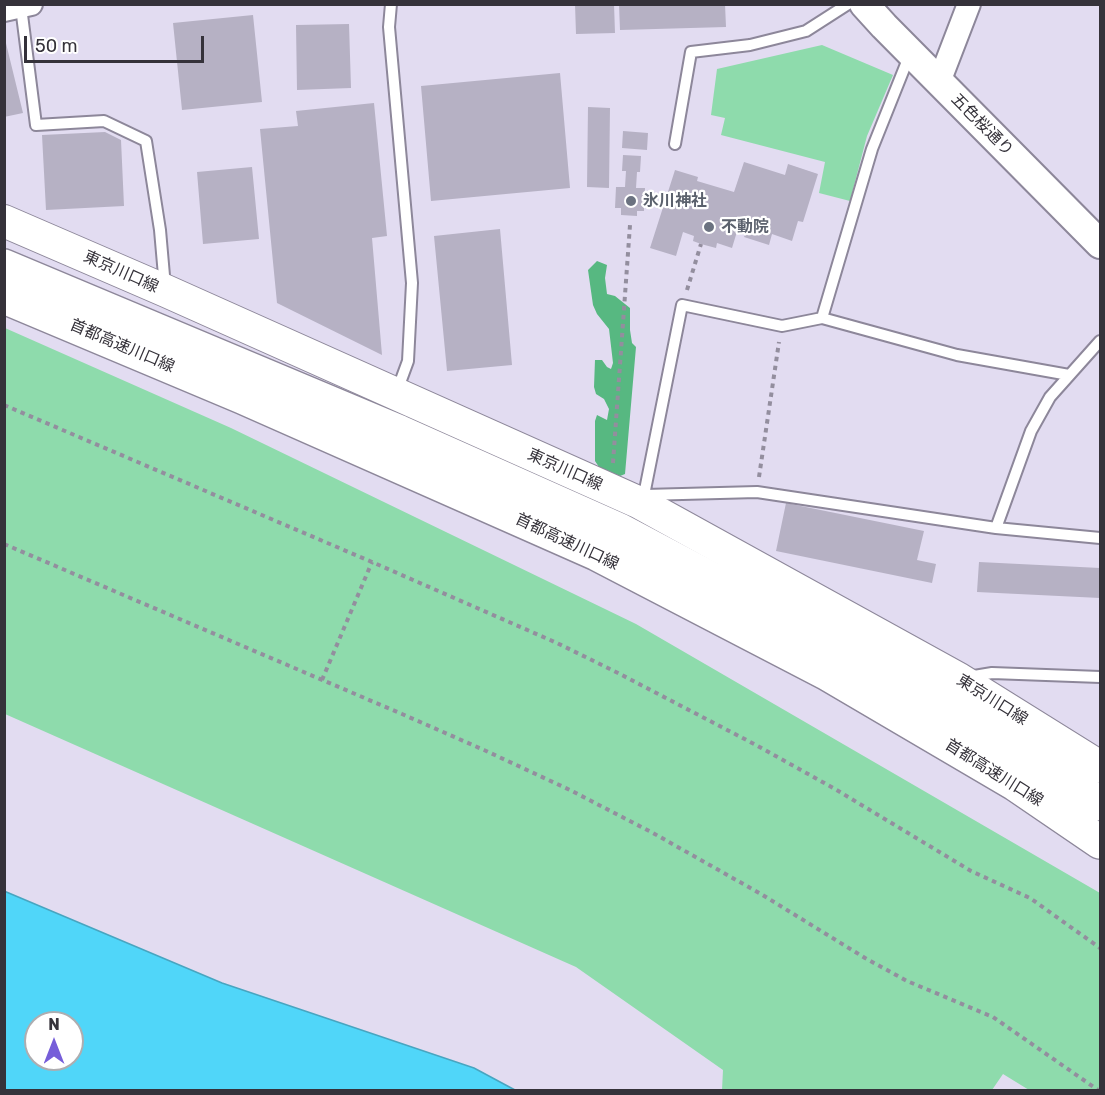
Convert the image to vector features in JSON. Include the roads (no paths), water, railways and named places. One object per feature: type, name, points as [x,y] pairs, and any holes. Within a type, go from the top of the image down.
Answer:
[{"type":"highway","name":"首都高速川口線","points":[[4,266],[400,432],[620,530],[895,676],[1040,762],[1101,804]]},
{"type":"highway","name":"首都高速川口線","points":[[4,297],[242,397],[597,554],[826,672],[1015,784],[1101,842]]},
{"type":"main road","name":"東京川口線","points":[[4,220],[612,490],[642,499],[959,679],[1101,767]]},
{"type":"main road","points":[[4,283],[592,531],[940,728],[1101,825]]},
{"type":"street","name":"五色桜通り","points":[[864,4],[1101,244]]},
{"type":"street","points":[[939,82],[969,4]]},
{"type":"lane","points":[[391,4],[389,27],[412,284],[408,361],[396,394]]},
{"type":"lane","points":[[675,144],[692,52],[750,45],[806,31],[848,4]]},
{"type":"lane","points":[[19,7],[36,125],[104,122],[146,141],[160,230],[166,291]]},
{"type":"lane","points":[[822,318],[872,149],[911,53]]},
{"type":"lane","points":[[1069,375],[957,355],[822,318],[782,326],[682,305],[642,499],[757,492],[996,528],[1101,538]]},
{"type":"lane","points":[[996,528],[1031,431],[1050,397],[1101,341]]},
{"type":"lane","points":[[959,679],[992,672],[1101,677]]},
{"type":"water","points":[[4,891],[222,983],[474,1068],[515,1090],[5,1090]]},
{"type":"place","name":"氷川神社","points":[[631,201]]},
{"type":"place","name":"不動院","points":[[709,227]]}]
